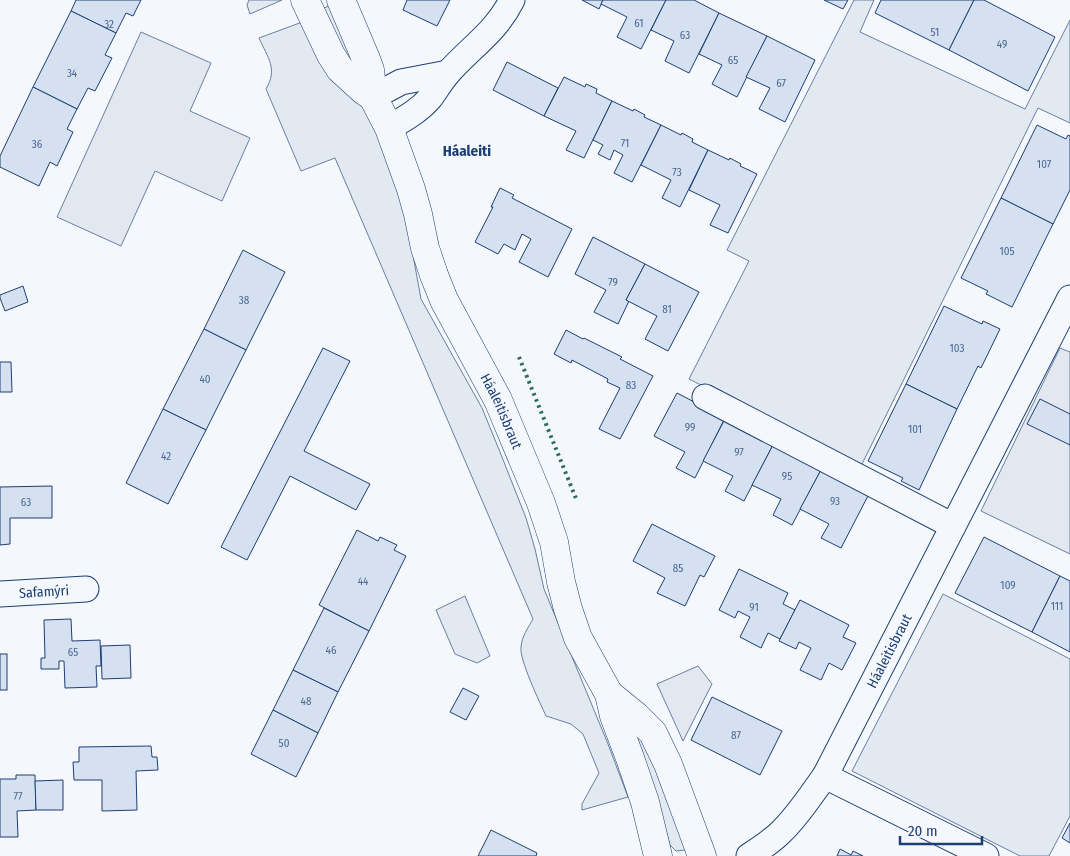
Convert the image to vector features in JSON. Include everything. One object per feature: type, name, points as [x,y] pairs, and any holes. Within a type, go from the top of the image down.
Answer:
[{"type":"street","name":"Háaleitisbraut","points":[[305,0],[331,55],[340,69],[363,90],[373,96]]},
{"type":"street","name":"Háaleitisbraut","points":[[340,0],[368,65],[373,96],[389,128],[411,189],[425,248],[444,300],[498,400],[541,502],[554,542],[561,582],[578,638],[609,694],[614,716],[645,802],[658,856]]},
{"type":"street","points":[[389,128],[417,111],[429,99],[448,73],[497,24],[512,0]]},
{"type":"street","points":[[373,96],[401,82],[448,73]]},
{"type":"street","name":"Háaleitisbraut","points":[[749,856],[781,833],[825,776],[1070,298]]},
{"type":"street","points":[[705,397],[953,526]]},
{"type":"street","name":"Safamýri","points":[[0,594],[86,589]]},
{"type":"street","name":"Háaleitisbraut","points":[[609,694],[654,733],[668,764],[702,856]]},
{"type":"street","points":[[825,776],[986,856]]},
{"type":"shaded area","points":[[249,0],[282,0],[250,14],[247,5]]},
{"type":"shaded area","points":[[854,0],[874,0],[860,32],[1025,109],[1070,20],[1070,123],[1038,108],[861,466],[689,379],[749,261],[727,250]]},
{"type":"shaded area","points":[[329,6],[357,71],[316,11]]},
{"type":"shaded area","points":[[305,21],[364,107],[387,151],[407,222],[421,299],[482,408],[526,518],[544,589],[628,797],[582,810],[582,804],[599,773],[583,734],[571,724],[546,716],[535,692],[521,653],[524,636],[533,619],[335,158],[301,171],[266,89],[270,82],[271,69],[259,38]]},
{"type":"shaded area","points":[[141,32],[211,63],[190,111],[250,138],[222,201],[155,171],[121,246],[57,217]]},
{"type":"shaded area","points":[[1060,348],[1070,352],[1070,554],[981,511]]},
{"type":"shaded area","points":[[943,594],[1070,659],[1070,816],[1049,856],[1020,856],[852,771]]},
{"type":"shaded area","points":[[465,596],[490,656],[477,663],[455,654],[436,610]]},
{"type":"shaded area","points":[[698,666],[712,684],[683,741],[657,684]]},
{"type":"shaded area","points":[[642,733],[689,846],[685,850],[676,851],[670,845],[636,737]]},
{"type":"building","points":[[76,0],[141,0],[133,16],[126,13],[116,33],[71,11]]},
{"type":"building","points":[[407,0],[450,0],[437,26],[403,10]]},
{"type":"building","points":[[582,0],[603,0],[599,9]]},
{"type":"building","points":[[603,0],[666,0],[641,49],[617,37],[627,17],[601,4]]},
{"type":"building","points":[[666,0],[694,0],[719,13],[689,73],[665,61],[674,41],[651,30]]},
{"type":"building","points":[[824,0],[848,0],[843,9]]},
{"type":"building","points":[[881,0],[974,0],[949,50],[875,13]]},
{"type":"building","points":[[974,0],[984,0],[1055,37],[1028,91],[949,50]]},
{"type":"building","points":[[71,11],[116,33],[105,55],[112,58],[95,91],[88,88],[77,109],[33,87]]},
{"type":"building","points":[[719,13],[767,36],[737,97],[712,84],[722,65],[699,54]]},
{"type":"building","points":[[767,36],[815,60],[785,122],[759,109],[770,88],[746,77]]},
{"type":"building","points":[[507,62],[558,88],[544,116],[493,90]]},
{"type":"building","points":[[564,77],[585,87],[586,84],[597,89],[596,93],[612,101],[584,158],[566,150],[576,131],[544,116]]},
{"type":"building","points":[[33,87],[77,109],[67,129],[73,132],[57,166],[50,162],[39,186],[0,167],[0,156]]},
{"type":"building","points":[[612,101],[633,111],[634,109],[645,115],[644,117],[661,125],[632,182],[614,173],[623,155],[614,150],[610,160],[598,154],[603,145],[593,140]]},
{"type":"building","points":[[661,125],[681,135],[682,133],[693,139],[692,142],[708,150],[680,207],[662,198],[671,180],[641,165]]},
{"type":"building","points":[[1037,125],[1066,139],[1068,135],[1070,136],[1070,190],[1053,224],[1001,198]]},
{"type":"building","points":[[708,150],[729,160],[730,158],[741,164],[740,166],[757,174],[728,233],[710,225],[720,205],[689,190]]},
{"type":"building","points":[[500,188],[514,195],[512,198],[572,229],[548,277],[519,262],[531,239],[522,234],[515,250],[504,244],[498,254],[475,242],[493,207],[491,207]]},
{"type":"building","points":[[1001,198],[1053,224],[1012,307],[986,294],[988,291],[961,278]]},
{"type":"building","points":[[593,237],[645,264],[626,300],[629,301],[618,324],[594,312],[606,290],[575,274]]},
{"type":"building","points":[[243,250],[285,272],[246,350],[204,329]]},
{"type":"building","points":[[645,264],[699,292],[668,351],[645,339],[657,316],[626,300]]},
{"type":"building","points":[[23,286],[28,302],[5,311],[0,295]]},
{"type":"building","points":[[944,306],[982,324],[983,321],[1000,329],[981,368],[978,366],[957,409],[906,384]]},
{"type":"building","points":[[204,329],[246,350],[206,430],[163,409]]},
{"type":"building","points":[[566,330],[622,357],[620,359],[653,376],[620,439],[599,429],[620,388],[607,382],[608,379],[572,360],[571,363],[554,354]]},
{"type":"building","points":[[323,348],[350,361],[304,451],[370,484],[356,510],[290,476],[247,560],[221,547]]},
{"type":"building","points":[[0,362],[11,362],[12,392],[0,392]]},
{"type":"building","points":[[906,384],[957,409],[919,490],[901,481],[903,478],[868,461]]},
{"type":"building","points":[[677,393],[725,418],[695,478],[676,468],[685,452],[654,436]]},
{"type":"building","points":[[1040,399],[1070,414],[1070,445],[1027,424]]},
{"type":"building","points":[[163,409],[206,430],[168,504],[126,483]]},
{"type":"building","points":[[726,417],[774,443],[744,501],[725,491],[733,476],[703,461]]},
{"type":"building","points":[[774,443],[822,468],[792,525],[773,515],[781,499],[752,485]]},
{"type":"building","points":[[822,468],[870,492],[841,548],[821,538],[829,524],[800,509]]},
{"type":"building","points":[[52,486],[52,518],[10,518],[10,544],[0,545],[0,487]]},
{"type":"building","points":[[652,524],[715,556],[704,577],[700,575],[685,606],[657,593],[665,578],[633,561]]},
{"type":"building","points":[[357,530],[378,541],[380,537],[397,545],[394,550],[406,556],[369,631],[319,605]]},
{"type":"building","points":[[984,537],[1060,576],[1032,632],[955,593]]},
{"type":"building","points":[[739,569],[788,593],[783,604],[795,610],[780,639],[768,633],[761,648],[740,637],[750,617],[738,611],[735,618],[719,610]]},
{"type":"building","points":[[1060,576],[1070,581],[1070,652],[1032,632]]},
{"type":"building","points":[[800,600],[849,625],[843,637],[856,643],[842,670],[829,663],[821,680],[800,670],[811,648],[799,642],[796,649],[779,641]]},
{"type":"building","points":[[324,608],[369,631],[338,692],[293,670]]},
{"type":"building","points":[[71,619],[72,641],[100,640],[101,666],[96,666],[97,687],[65,688],[64,661],[59,661],[59,669],[41,669],[41,658],[45,658],[44,620]]},
{"type":"building","points":[[130,645],[131,678],[102,679],[101,646]]},
{"type":"building","points":[[0,654],[7,654],[7,690],[0,690]]},
{"type":"building","points":[[293,670],[338,692],[318,733],[273,710]]},
{"type":"building","points":[[463,688],[479,696],[466,720],[450,712]]},
{"type":"building","points":[[712,697],[782,731],[760,775],[691,740]]},
{"type":"building","points":[[273,710],[318,733],[296,777],[251,754]]},
{"type":"building","points":[[151,746],[152,757],[157,757],[158,770],[136,771],[137,810],[102,811],[102,780],[74,780],[73,762],[79,762],[79,747]]},
{"type":"building","points":[[16,775],[35,775],[36,810],[17,811],[18,837],[0,837],[0,779],[16,779]]},
{"type":"building","points":[[63,780],[63,810],[36,810],[35,781]]},
{"type":"building","points":[[1070,823],[1070,843],[1062,838]]},
{"type":"building","points":[[491,830],[537,853],[536,856],[478,856]]},
{"type":"building","points":[[840,849],[851,855],[853,851],[863,856],[837,856]]},
{"type":"hedge","points":[[519,357],[577,501]]},
{"type":"district","name":"Háaleiti","points":[[467,151]]}]
